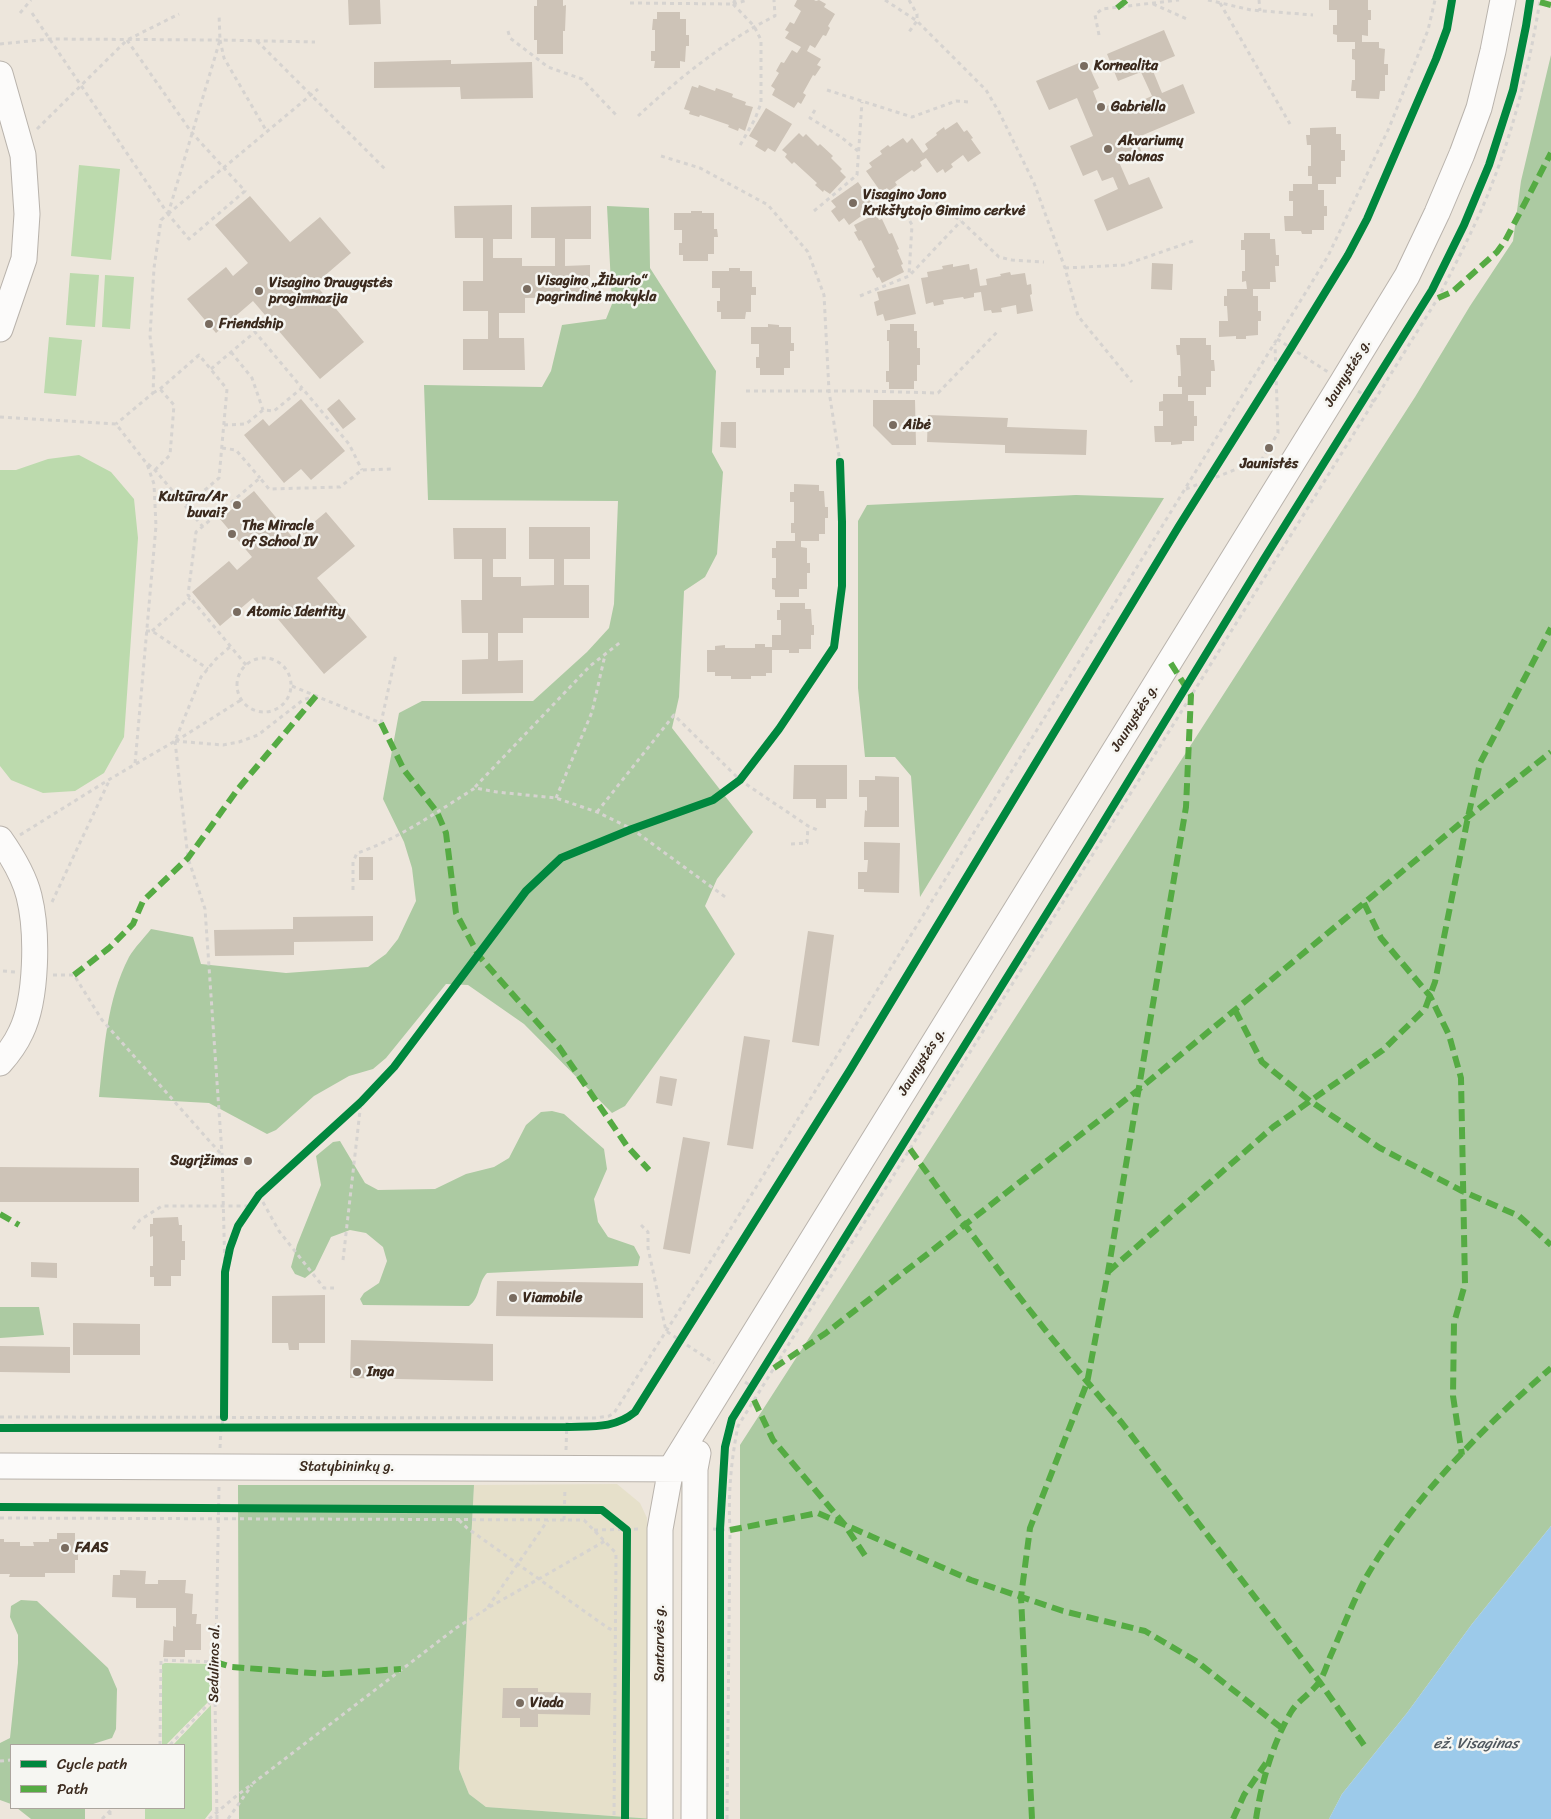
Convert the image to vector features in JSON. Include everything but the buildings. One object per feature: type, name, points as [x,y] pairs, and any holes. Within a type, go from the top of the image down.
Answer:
[{"type":"street","name":"Jaunystės g.","points":[[683,1468],[707,1409],[1407,276],[1437,213],[1479,108],[1503,0]]},
{"type":"street","points":[[0,74],[23,155],[27,214],[24,259],[0,329]]},
{"type":"street","points":[[0,1063],[22,1031],[29,1008],[34,974],[32,915],[29,896],[16,864],[2,842]]},
{"type":"street","name":"Statybininkų g.","points":[[0,1466],[683,1468]]},
{"type":"street","points":[[683,1468],[694,1819]]},
{"type":"street","name":"Santarvės g.","points":[[660,1819],[660,1529],[683,1468]]},
{"type":"path","points":[[20,13],[31,0]]},
{"type":"path","points":[[733,4],[735,0]]},
{"type":"path","points":[[630,2],[733,4],[748,0]]},
{"type":"path","points":[[638,116],[673,84],[754,26],[775,16],[774,0]]},
{"type":"path","points":[[885,0],[918,21],[986,90],[1034,183],[1065,268],[1078,316],[1132,382]]},
{"type":"path","points":[[909,0],[917,14],[918,21],[909,32]]},
{"type":"path","points":[[1099,35],[1095,15],[1102,9],[1179,0]]},
{"type":"path","points":[[1208,0],[1260,11],[1313,15]]},
{"type":"path","points":[[1259,0],[1260,11]]},
{"type":"path","points":[[0,1417],[601,1417],[608,1416],[618,1408],[1328,256],[1389,128],[1428,30],[1435,0]]},
{"type":"path","points":[[727,1819],[729,1501],[732,1456],[738,1426],[1438,298],[1492,185],[1519,106],[1533,45],[1540,0]]},
{"type":"path","points":[[1220,3],[1290,124]]},
{"type":"path","points":[[733,4],[754,26],[762,40],[760,103],[755,119],[739,147]]},
{"type":"path","points":[[1153,4],[1187,19]]},
{"type":"path","points":[[32,13],[168,214],[189,239],[245,191],[192,133],[127,40]]},
{"type":"path","points":[[20,144],[127,40],[179,14]]},
{"type":"path","points":[[219,14],[220,40],[224,58],[267,132]]},
{"type":"path","points":[[508,31],[510,38],[548,67],[582,79],[617,116]]},
{"type":"path","points":[[0,44],[50,40],[314,42]]},
{"type":"path","points":[[168,214],[220,40]]},
{"type":"path","points":[[258,41],[385,169]]},
{"type":"path","points":[[153,393],[154,369],[150,336],[154,268],[161,220],[318,89]]},
{"type":"path","points":[[827,90],[912,117],[956,102],[969,102]]},
{"type":"path","points":[[814,210],[857,175],[862,102]]},
{"type":"path","points":[[815,110],[810,118],[841,137],[859,152]]},
{"type":"path","points":[[661,156],[700,168],[768,205],[808,252],[824,295],[829,391],[840,462]]},
{"type":"path","points":[[929,198],[961,221],[999,257],[1012,260],[1044,262]]},
{"type":"path","points":[[906,214],[912,225],[909,276]]},
{"type":"path","points":[[860,296],[909,276],[961,221]]},
{"type":"path","points":[[1065,268],[1124,265],[1196,240]]},
{"type":"path","points":[[746,391],[938,393],[999,330]]},
{"type":"path","points":[[211,369],[255,332],[349,444],[362,470]]},
{"type":"path","points":[[1266,388],[1296,340]]},
{"type":"path","points":[[1185,489],[1262,459],[1278,433],[1275,344]]},
{"type":"path","points":[[231,352],[252,378],[263,410]]},
{"type":"path","points":[[0,417],[116,424],[199,355],[227,389],[224,425],[219,478],[186,506]]},
{"type":"path","points":[[224,425],[246,424],[263,410],[274,411],[302,388]]},
{"type":"path","points":[[1361,405],[1372,388]]},
{"type":"path","points":[[155,470],[170,455],[174,405],[160,389]]},
{"type":"path","points":[[116,424],[147,464],[155,470],[203,526]]},
{"type":"path","points":[[222,448],[236,450],[269,489],[340,487],[362,470],[392,470]]},
{"type":"path","points":[[136,764],[156,526],[154,484],[147,464]]},
{"type":"path","points":[[1198,496],[1213,472]]},
{"type":"path","points":[[246,665],[188,595],[196,532],[260,478]]},
{"type":"path","points":[[152,631],[190,598]]},
{"type":"path","points":[[146,631],[152,631],[208,669]]},
{"type":"path","points":[[354,890],[352,862],[356,853],[373,848],[475,788],[590,666],[622,641]]},
{"type":"path","points":[[225,1272],[222,1154],[205,909],[188,858],[175,742],[201,677],[216,659],[231,646]]},
{"type":"path","points":[[556,798],[592,712],[605,653]]},
{"type":"path","points":[[292,686],[381,723],[396,654]]},
{"type":"path","points":[[263,658],[272,659],[287,669],[291,677],[292,686],[290,695],[280,708],[272,712],[263,713],[247,707],[241,700],[237,685],[241,670],[246,665],[254,660],[263,658]]},
{"type":"path","points":[[175,742],[223,745],[239,742],[258,735],[303,700],[316,696]]},
{"type":"path","points":[[2,842],[175,742],[241,700]]},
{"type":"path","points":[[597,812],[674,715],[740,780],[808,826],[820,831]]},
{"type":"path","points":[[51,904],[110,779]]},
{"type":"path","points":[[475,788],[556,798],[597,812],[632,829],[728,900]]},
{"type":"path","points":[[1069,877],[1105,819]]},
{"type":"path","points":[[792,844],[807,843],[808,826]]},
{"type":"path","points":[[45,975],[74,975],[102,1020],[222,1154]]},
{"type":"path","points":[[344,1260],[361,1102]]},
{"type":"path","points":[[259,1195],[279,1230],[324,1288],[334,1288]]},
{"type":"path","points":[[132,1229],[140,1220],[162,1206],[252,1206]]},
{"type":"path","points":[[641,1225],[648,1232],[648,1248],[666,1331]]},
{"type":"path","points":[[676,1348],[686,1332]]},
{"type":"path","points":[[747,1395],[757,1378]]},
{"type":"path","points":[[167,1410],[167,1417]]},
{"type":"path","points":[[728,1433],[732,1419]]},
{"type":"path","points":[[556,1427],[604,1425]]},
{"type":"path","points":[[211,1428],[230,1428]]},
{"type":"path","points":[[720,1539],[725,1454]]},
{"type":"path","points":[[208,1507],[228,1507]]},
{"type":"path","points":[[554,1509],[571,1509]]},
{"type":"path","points":[[0,1518],[584,1520],[616,1553],[614,1819]]},
{"type":"path","points":[[459,1520],[467,1528],[538,1579],[615,1631]]},
{"type":"path","points":[[488,1608],[548,1520]]},
{"type":"path","points":[[614,1520],[626,1530],[626,1539]]},
{"type":"path","points":[[209,1819],[456,1628],[604,1542]]},
{"type":"path","points":[[160,1744],[161,1660],[215,1662]]},
{"type":"path","points":[[720,1665],[720,1819]]},
{"type":"path","points":[[171,1744],[214,1698]]},
{"type":"path","points":[[228,1819],[256,1781]]},
{"type":"path","points":[[102,1819],[111,1809]]},
{"type":"path","points":[[110,1819],[111,1809]]},
{"type":"shaded area","points":[[617,1484],[640,1503],[647,1518],[654,1819],[486,1807],[469,1794],[459,1769],[474,1485]]},
{"type":"green space","points":[[1551,55],[1551,1526],[1472,1624],[1407,1713],[1342,1794],[1329,1819],[740,1819],[740,1445],[1415,397],[1470,306],[1513,241],[1521,181]]},
{"type":"green space","points":[[79,165],[120,169],[111,260],[71,256]]},
{"type":"green space","points":[[607,206],[649,208],[650,268],[716,371],[712,452],[723,472],[717,554],[705,577],[684,591],[679,697],[672,728],[753,832],[717,879],[705,906],[735,954],[625,1106],[612,1113],[524,1024],[468,985],[446,984],[386,1058],[373,1069],[349,1076],[314,1096],[276,1130],[267,1134],[209,1103],[99,1097],[108,1025],[116,990],[129,957],[151,929],[193,937],[201,964],[286,973],[368,967],[386,954],[398,939],[416,901],[412,868],[404,842],[383,799],[399,713],[422,701],[533,701],[587,652],[609,628],[614,604],[618,501],[428,500],[424,385],[542,387],[551,371],[562,325],[606,319],[612,304]]},
{"type":"green space","points":[[70,273],[99,275],[95,327],[66,325]]},
{"type":"green space","points":[[105,275],[134,277],[130,329],[102,327]]},
{"type":"green space","points":[[49,337],[82,340],[76,396],[44,393]]},
{"type":"green space","points":[[79,455],[111,472],[134,499],[138,538],[124,737],[104,773],[75,791],[43,793],[11,780],[0,766],[0,470],[16,470],[48,459]]},
{"type":"green space","points":[[1076,495],[1164,498],[920,897],[911,776],[895,757],[865,757],[858,688],[858,521],[867,505]]},
{"type":"green space","points":[[552,1111],[564,1114],[604,1149],[607,1169],[594,1199],[598,1222],[608,1237],[634,1246],[640,1257],[638,1266],[487,1273],[475,1299],[469,1306],[363,1305],[360,1299],[364,1293],[379,1283],[387,1261],[383,1247],[366,1233],[350,1230],[331,1237],[315,1270],[305,1278],[295,1274],[291,1267],[297,1245],[321,1185],[316,1156],[333,1142],[340,1141],[365,1183],[378,1190],[435,1189],[466,1174],[494,1167],[509,1158],[526,1125],[541,1112]]},
{"type":"green space","points":[[0,1307],[39,1307],[44,1335],[0,1338]]},
{"type":"green space","points":[[238,1485],[474,1485],[459,1769],[469,1794],[486,1807],[654,1819],[239,1819]]},
{"type":"green space","points":[[21,1600],[37,1601],[108,1668],[117,1689],[116,1729],[112,1738],[93,1744],[10,1744],[10,1804],[0,1800],[0,1743],[10,1738],[18,1663],[18,1635],[10,1617],[11,1606]]},
{"type":"green space","points":[[162,1664],[209,1664],[212,1666],[211,1699],[167,1744],[162,1744]]},
{"type":"green space","points":[[211,1705],[212,1810],[205,1819],[145,1819],[145,1809],[185,1809],[185,1744],[174,1744]]},
{"type":"green space","points":[[18,1809],[85,1809],[85,1819],[31,1819]]},
{"type":"water","name":"ež. Visaginas","points":[[1551,1526],[1551,1819],[1329,1819],[1342,1794],[1407,1713],[1472,1624]]},
{"type":"marked path","points":[[1117,8],[1127,0]]},
{"type":"marked path","points":[[1540,2],[1551,5]]},
{"type":"marked path","points":[[1438,298],[1452,292],[1497,252],[1505,241],[1551,153]]},
{"type":"marked path","points":[[1108,1272],[1273,1127],[1383,1050],[1425,1009],[1435,982],[1480,763],[1551,628]]},
{"type":"marked path","points":[[1032,1819],[1021,1597],[1030,1528],[1087,1383],[1108,1272],[1186,807],[1191,695],[1170,662]]},
{"type":"marked path","points":[[74,975],[109,948],[133,924],[143,901],[188,858],[238,789],[316,696]]},
{"type":"marked path","points":[[381,723],[404,770],[437,812],[446,833],[456,913],[479,956],[559,1047],[627,1146],[649,1170]]},
{"type":"marked path","points":[[774,1368],[826,1333],[1138,1090],[1468,817],[1551,752]]},
{"type":"marked path","points":[[1364,903],[1381,938],[1430,996],[1449,1035],[1461,1078],[1465,1284],[1454,1323],[1453,1396],[1462,1455]]},
{"type":"marked path","points":[[1235,1010],[1262,1062],[1310,1101],[1380,1148],[1462,1191],[1519,1216],[1551,1245]]},
{"type":"marked path","points":[[910,1149],[1013,1289],[1122,1423],[1319,1681],[1364,1745]]},
{"type":"marked path","points":[[0,1214],[19,1225]]},
{"type":"marked path","points":[[1256,1819],[1261,1792],[1279,1736],[1294,1708],[1320,1681],[1358,1593],[1386,1546],[1428,1491],[1476,1438],[1551,1368]]},
{"type":"marked path","points":[[754,1400],[773,1440],[844,1524],[866,1557]]},
{"type":"marked path","points":[[730,1530],[818,1513],[971,1580],[1063,1611],[1145,1631],[1196,1661],[1283,1729]]},
{"type":"marked path","points":[[215,1662],[232,1667],[325,1674],[401,1669]]},
{"type":"marked path","points":[[1233,1819],[1244,1795],[1266,1763]]},
{"type":"cycle path","points":[[0,1428],[585,1427],[611,1424],[635,1412],[850,1070],[1179,526],[1348,255],[1367,219],[1436,59],[1447,29],[1452,0]]},
{"type":"cycle path","points":[[720,1819],[720,1529],[725,1447],[732,1419],[1432,290],[1464,225],[1489,165],[1513,90],[1530,0]]},
{"type":"cycle path","points":[[224,1417],[225,1272],[230,1248],[238,1226],[259,1195],[361,1102],[394,1067],[526,891],[561,858],[632,829],[713,800],[740,780],[779,729],[834,647],[842,586],[840,462]]},
{"type":"cycle path","points":[[0,1507],[602,1510],[627,1530],[625,1819]]},
{"type":"place","name":"Kornealita","points":[[1084,66]]},
{"type":"place","name":"Gabriella","points":[[1101,107]]},
{"type":"place","name":"Akvariumų salonas","points":[[1108,149]]},
{"type":"place","name":"Visagino Jono Krikštytojo Gimimo cerkvė","points":[[853,203]]},
{"type":"place","name":"Visagino „Žiburio“ pagrindinė mokykla","points":[[527,289]]},
{"type":"place","name":"Visagino Draugystės progimnazija","points":[[259,291]]},
{"type":"place","name":"Friendship","points":[[209,324]]},
{"type":"place","name":"Aibė","points":[[893,425]]},
{"type":"place","name":"Jaunistės","points":[[1269,448]]},
{"type":"place","name":"Kultūra/Ar buvai?","points":[[237,505]]},
{"type":"place","name":"The Miracle of School IV","points":[[232,534]]},
{"type":"place","name":"Atomic Identity","points":[[237,612]]},
{"type":"place","name":"Sugrįžimas","points":[[248,1161]]},
{"type":"place","name":"Viamobile","points":[[513,1298]]},
{"type":"place","name":"Inga","points":[[357,1372]]},
{"type":"place","name":"FAAS","points":[[65,1548]]},
{"type":"place","name":"Viada","points":[[520,1703]]}]
